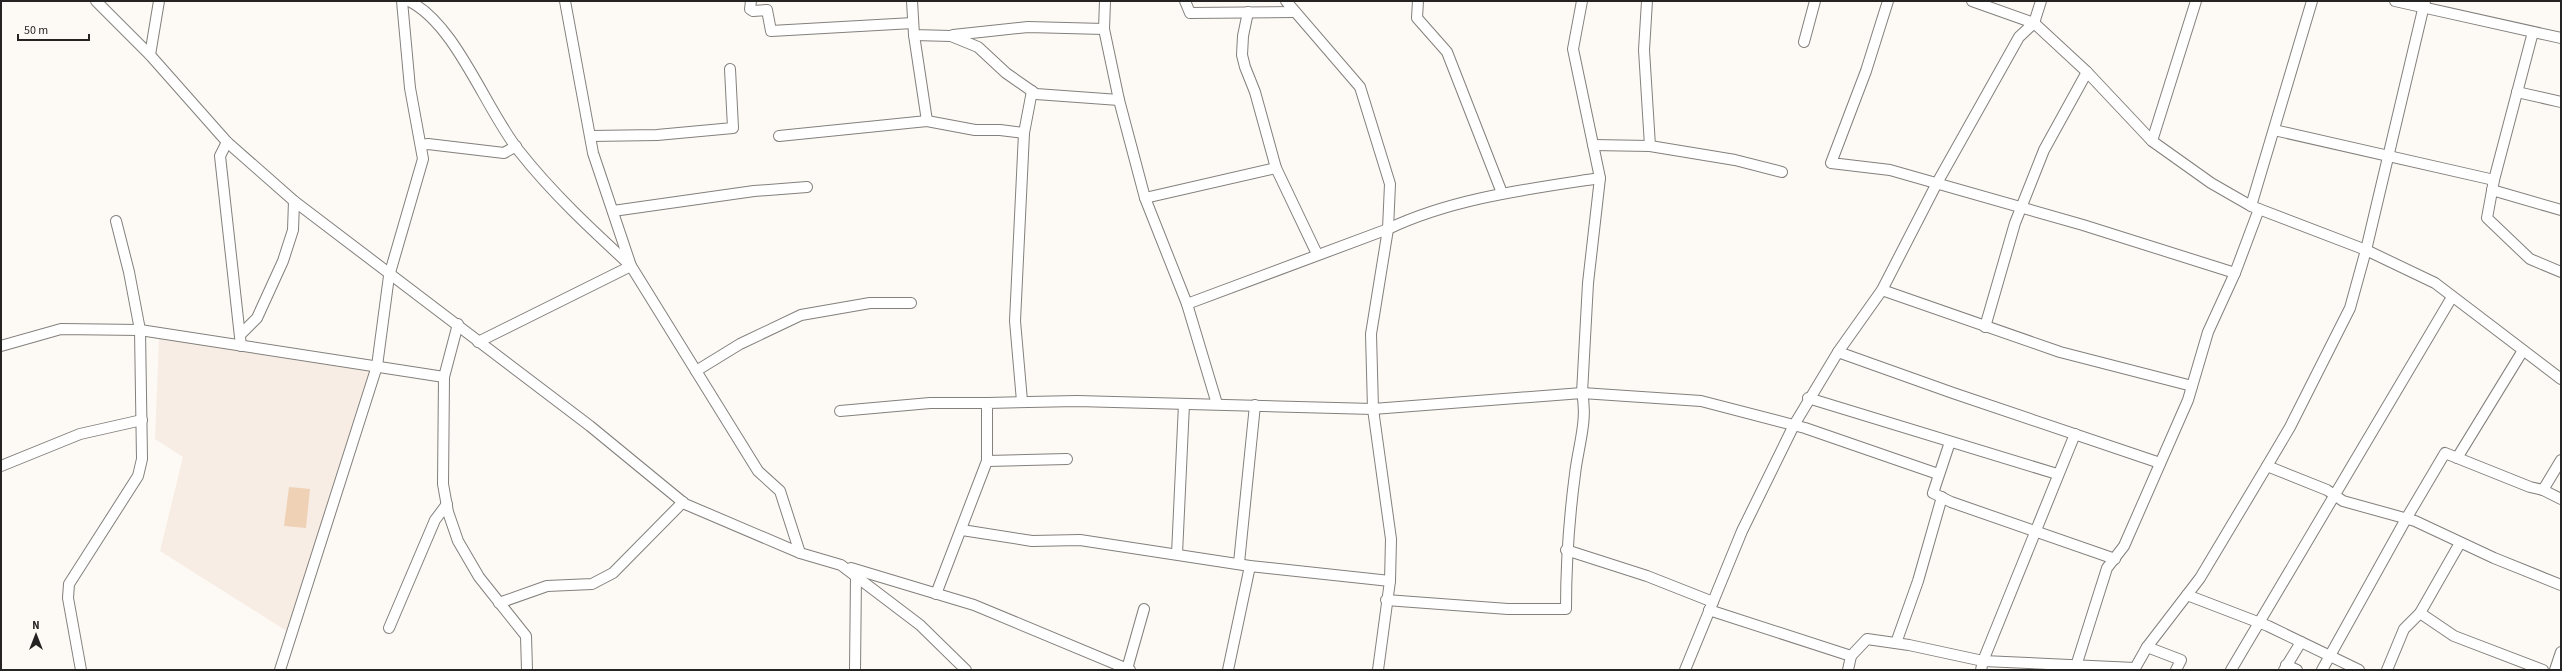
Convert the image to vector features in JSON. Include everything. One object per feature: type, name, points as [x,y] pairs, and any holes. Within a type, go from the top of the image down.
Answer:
[{"type":"street","points":[[96,1],[150,55],[227,142],[294,201],[389,276],[458,324],[478,342],[590,426],[683,502],[800,553],[974,605],[1129,669],[1144,609]]},
{"type":"street","points":[[150,55],[159,1]]},
{"type":"street","points":[[280,670],[377,366],[389,276],[423,159],[410,88],[402,1]]},
{"type":"street","points":[[409,1],[422,7],[450,40],[516,146],[584,223],[631,266]]},
{"type":"street","points":[[565,1],[593,153],[631,266],[758,471],[780,490],[800,553]]},
{"type":"street","points":[[751,1],[750,8],[753,10],[767,10],[770,31],[913,23]]},
{"type":"street","points":[[912,1],[914,35],[927,121]]},
{"type":"street","points":[[1105,1],[1104,28],[1119,100],[1145,198],[1187,304],[1217,404]]},
{"type":"street","points":[[1185,1],[1190,13],[1295,12]]},
{"type":"street","points":[[1286,1],[1360,87],[1390,184],[1388,229],[1371,334],[1373,409],[1391,539],[1390,581],[1386,600],[1378,670]]},
{"type":"street","points":[[1418,1],[1417,18],[1446,52],[1502,194]]},
{"type":"street","points":[[1386,600],[1508,609],[1566,609],[1566,550],[1575,474],[1586,409],[1582,393],[1588,283],[1600,178],[1573,49],[1582,1]]},
{"type":"street","points":[[1647,1],[1644,50],[1650,146]]},
{"type":"street","points":[[1804,42],[1815,1]]},
{"type":"street","points":[[1888,1],[1866,71],[1831,163],[1890,170],[2083,225],[2235,273]]},
{"type":"street","points":[[1972,1],[2034,23],[2087,72],[2152,141],[2210,183],[2255,207],[2366,250],[2435,283],[2522,352],[2561,379]]},
{"type":"street","points":[[1685,670],[1742,531],[1808,398],[1838,352],[1882,290],[1937,183],[2020,37],[2034,23],[2041,1]]},
{"type":"street","points":[[2152,141],[2196,1]]},
{"type":"street","points":[[2076,666],[2107,568],[2124,546],[2192,386],[2208,332],[2235,273],[2255,207],[2274,130],[2312,1]]},
{"type":"street","points":[[2395,1],[2424,5],[2561,38]]},
{"type":"street","points":[[1848,670],[1851,656],[1867,639],[1896,643],[1982,665],[2076,666],[2134,669],[2146,647],[2200,578],[2290,427],[2350,308],[2366,250],[2424,5]]},
{"type":"street","points":[[1248,12],[1243,36],[1242,55],[1276,168],[1317,254]]},
{"type":"street","points":[[914,35],[952,36],[1028,27],[1104,28]]},
{"type":"street","points":[[2533,32],[2493,185],[2487,218],[2530,259],[2561,272]]},
{"type":"street","points":[[952,36],[978,47],[1006,73],[1036,94],[1119,100]]},
{"type":"street","points":[[591,136],[657,135],[733,128],[730,69]]},
{"type":"street","points":[[1985,327],[2021,208],[2044,150],[2087,72]]},
{"type":"street","points":[[1022,401],[1015,321],[1024,133],[1032,91]]},
{"type":"street","points":[[2517,92],[2561,102]]},
{"type":"street","points":[[779,136],[927,121],[975,130],[1000,130],[1024,133]]},
{"type":"street","points":[[2274,130],[2389,155],[2493,185],[2561,210]]},
{"type":"street","points":[[227,142],[220,156],[241,346]]},
{"type":"street","points":[[421,146],[428,144],[504,153],[516,146]]},
{"type":"street","points":[[1593,145],[1650,146],[1735,160],[1782,172]]},
{"type":"street","points":[[1145,198],[1276,168]]},
{"type":"street","points":[[1187,304],[1317,254],[1388,229],[1410,218],[1502,194],[1600,178]]},
{"type":"street","points":[[613,211],[754,191],[807,187]]},
{"type":"street","points":[[240,335],[257,318],[283,261],[293,230],[294,201]]},
{"type":"street","points":[[81,670],[68,598],[69,584],[138,476],[142,459],[140,330],[129,272],[116,221]]},
{"type":"street","points":[[478,342],[631,266]]},
{"type":"street","points":[[1882,290],[2060,352],[2192,386]]},
{"type":"street","points":[[2231,670],[2452,297]]},
{"type":"street","points":[[696,371],[740,344],[801,315],[870,303],[911,303]]},
{"type":"street","points":[[458,324],[444,378],[443,484],[447,504],[458,541],[479,577],[526,636],[527,670]]},
{"type":"street","points":[[2,342],[61,329],[140,330],[377,366],[444,378]]},
{"type":"street","points":[[1838,352],[1953,393],[2160,463]]},
{"type":"street","points":[[2457,458],[2522,352]]},
{"type":"street","points":[[840,411],[930,402],[987,403],[1022,401],[1217,404],[1373,409],[1582,393],[1701,401],[1794,425],[1938,474]]},
{"type":"street","points":[[1808,398],[2057,474]]},
{"type":"street","points":[[936,594],[962,530],[987,461],[987,403]]},
{"type":"street","points":[[1177,554],[1184,404]]},
{"type":"street","points":[[1239,563],[1255,405]]},
{"type":"street","points":[[1,466],[80,434],[142,420]]},
{"type":"street","points":[[1982,665],[2057,474],[2075,434]]},
{"type":"street","points":[[1950,442],[1938,474],[1933,493],[2114,559]]},
{"type":"street","points":[[2322,670],[2327,659],[2331,657],[2406,519],[2445,454],[2530,487],[2542,490],[2561,499]]},
{"type":"street","points":[[987,461],[1067,459]]},
{"type":"street","points":[[2542,490],[2561,460]]},
{"type":"street","points":[[2267,466],[2327,490],[2349,503],[2406,519],[2561,585]]},
{"type":"street","points":[[1896,643],[1918,581],[1942,497]]},
{"type":"street","points":[[499,603],[547,586],[592,584],[613,573],[683,502]]},
{"type":"street","points":[[389,628],[435,520],[447,504]]},
{"type":"street","points":[[962,530],[1032,541],[1080,540],[1239,563],[1250,566],[1390,581]]},
{"type":"street","points":[[2387,670],[2404,629],[2420,613],[2460,543]]},
{"type":"street","points":[[1566,550],[1647,576],[1711,606],[1851,656]]},
{"type":"street","points":[[841,565],[920,625],[966,670]]},
{"type":"street","points":[[1228,670],[1250,566]]},
{"type":"street","points":[[855,670],[856,575]]},
{"type":"street","points":[[2187,595],[2259,623],[2359,670]]},
{"type":"street","points":[[2420,613],[2454,636],[2543,670]]},
{"type":"street","points":[[2297,670],[2285,668],[2301,642]]},
{"type":"street","points":[[2146,647],[2181,660],[2176,670]]},
{"type":"street","points":[[2555,670],[2561,652]]},
{"type":"shaded area","points":[[159,338],[376,367],[293,635],[160,551],[183,457],[155,439]]},
{"type":"shaded area","points":[[289,487],[310,489],[306,528],[284,526]]}]
